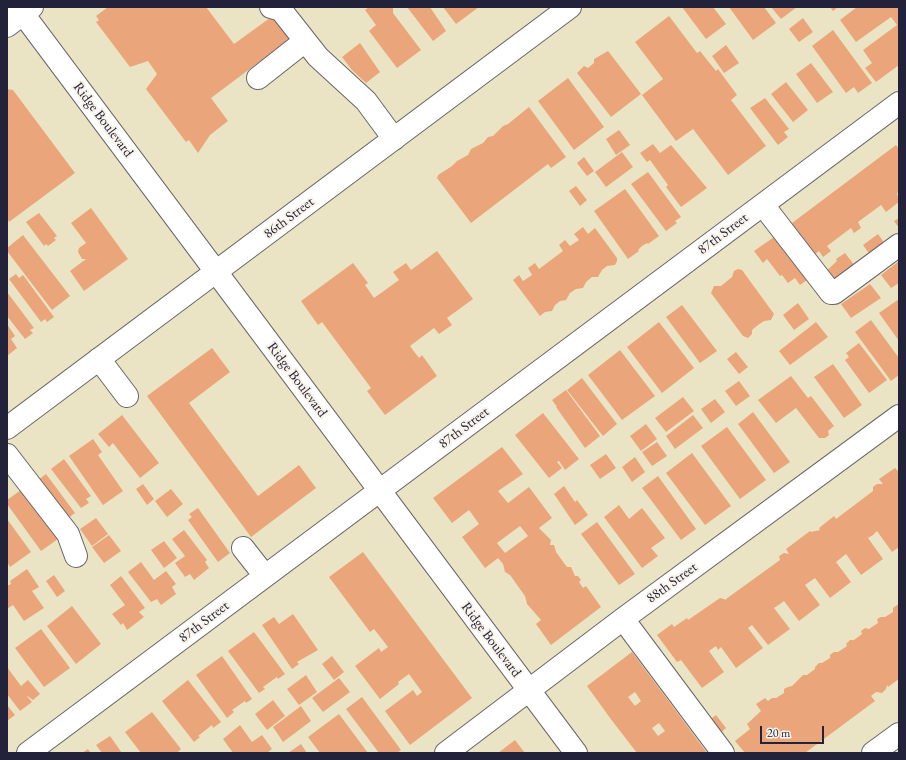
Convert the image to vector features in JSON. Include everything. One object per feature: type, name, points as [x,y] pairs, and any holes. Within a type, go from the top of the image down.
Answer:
[{"type":"street","points":[[271,7],[281,10],[326,65],[366,101],[394,139]]},
{"type":"street","name":"86th Street","points":[[7,428],[570,7]]},
{"type":"street","name":"Ridge Boulevard","points":[[20,14],[216,272],[576,753]]},
{"type":"street","points":[[258,78],[305,41]]},
{"type":"street","name":"87th Street","points":[[28,753],[899,103]]},
{"type":"street","points":[[763,205],[831,293],[834,293],[899,245]]},
{"type":"street","points":[[99,359],[127,396]]},
{"type":"street","name":"88th Street","points":[[446,753],[623,619],[899,416]]},
{"type":"street","points":[[7,455],[68,534],[76,556]]},
{"type":"street","points":[[243,548],[265,576]]},
{"type":"street","points":[[623,619],[723,753]]},
{"type":"street","points":[[873,753],[899,734]]},
{"type":"building","points":[[108,7],[206,7],[234,44],[274,15],[291,38],[211,98],[228,121],[210,135],[198,153],[189,140],[186,142],[146,89],[157,74],[148,61],[130,67],[96,22],[99,20],[96,16]]},
{"type":"building","points":[[369,7],[393,7],[393,13],[421,50],[397,68],[369,31],[376,25],[365,10]]},
{"type":"building","points":[[407,7],[430,7],[446,31],[433,41]]},
{"type":"building","points":[[443,7],[479,7],[456,24]]},
{"type":"building","points":[[682,7],[713,7],[726,24],[706,39]]},
{"type":"building","points":[[729,7],[764,7],[776,23],[753,40]]},
{"type":"building","points":[[771,7],[797,7],[781,19]]},
{"type":"building","points":[[830,7],[838,7],[833,11]]},
{"type":"building","points":[[857,7],[899,7],[899,65],[876,82],[865,68],[872,63],[863,50],[897,25],[891,17],[856,42],[840,20]]},
{"type":"building","points":[[669,16],[697,53],[700,51],[716,71],[718,69],[737,95],[731,100],[766,146],[728,175],[693,129],[676,141],[642,95],[663,79],[635,42]]},
{"type":"building","points":[[803,18],[813,32],[799,42],[789,29]]},
{"type":"building","points":[[833,30],[872,83],[858,93],[854,87],[846,93],[812,46]]},
{"type":"building","points":[[360,43],[380,72],[366,83],[352,70],[342,57]]},
{"type":"building","points":[[726,45],[739,63],[724,73],[712,56]]},
{"type":"building","points":[[608,51],[641,94],[611,117],[577,73],[584,66],[588,68],[594,63],[594,59]]},
{"type":"building","points":[[811,63],[833,92],[817,103],[796,74]]},
{"type":"building","points":[[568,78],[604,127],[574,150],[538,101]]},
{"type":"building","points":[[786,82],[808,110],[793,122],[771,94]]},
{"type":"building","points":[[7,89],[13,90],[75,173],[9,222],[7,218]]},
{"type":"building","points":[[765,98],[789,129],[784,132],[788,137],[778,145],[750,108]]},
{"type":"building","points":[[529,107],[566,157],[551,168],[548,164],[471,223],[437,178],[438,175],[468,155],[471,149],[483,143],[488,137],[493,136],[503,126],[508,124]]},
{"type":"building","points":[[619,130],[630,145],[616,155],[606,139]]},
{"type":"building","points":[[653,144],[660,153],[671,145],[707,188],[681,207],[666,187],[668,185],[650,160],[647,162],[640,153]]},
{"type":"building","points":[[896,145],[899,149],[899,192],[897,193],[899,202],[886,212],[881,205],[858,222],[861,228],[854,233],[851,228],[827,246],[831,251],[823,257],[819,251],[812,257],[788,226]]},
{"type":"building","points":[[622,152],[633,167],[606,187],[595,172]]},
{"type":"building","points":[[584,157],[594,171],[587,176],[577,163]]},
{"type":"building","points":[[648,172],[681,217],[675,221],[677,223],[666,231],[631,184]]},
{"type":"building","points":[[576,186],[587,200],[580,206],[569,191]]},
{"type":"building","points":[[625,189],[659,236],[648,244],[647,243],[642,246],[638,250],[639,251],[628,259],[594,211]]},
{"type":"building","points":[[91,208],[128,259],[84,291],[70,271],[86,259],[82,259],[78,252],[79,248],[86,243],[71,223]]},
{"type":"building","points":[[39,213],[57,236],[54,238],[56,240],[48,246],[46,244],[44,246],[26,222]]},
{"type":"building","points":[[899,218],[899,228],[894,221]]},
{"type":"building","points":[[583,227],[588,234],[595,228],[617,258],[617,261],[615,265],[607,266],[602,270],[598,277],[592,277],[586,282],[583,288],[576,289],[570,293],[566,300],[560,301],[555,305],[552,311],[545,312],[540,316],[513,280],[519,275],[523,281],[532,275],[528,268],[535,263],[539,269],[563,251],[559,245],[565,240],[570,246],[579,240],[574,234]]},
{"type":"building","points":[[878,234],[888,248],[873,259],[863,245]]},
{"type":"building","points":[[23,235],[70,296],[52,310],[7,251],[7,248]]},
{"type":"building","points":[[777,235],[813,276],[800,285],[795,278],[788,283],[782,275],[780,276],[767,259],[763,263],[754,251]]},
{"type":"building","points":[[437,251],[473,299],[447,318],[452,325],[439,334],[434,328],[410,346],[419,358],[422,355],[437,376],[385,415],[367,391],[371,388],[322,322],[318,325],[301,301],[353,263],[368,283],[365,285],[374,298],[399,280],[393,272],[406,263],[411,270]]},
{"type":"building","points":[[845,253],[858,270],[838,285],[823,274],[837,261],[836,259]]},
{"type":"building","points":[[899,261],[899,283],[891,288],[881,275]]},
{"type":"building","points":[[738,269],[742,270],[774,314],[771,320],[764,321],[752,330],[752,334],[748,338],[743,336],[711,293],[714,286],[721,286],[732,277],[734,271]]},
{"type":"building","points":[[16,274],[19,278],[23,275],[54,317],[47,322],[45,319],[41,322],[9,279]]},
{"type":"building","points":[[870,284],[881,298],[851,318],[841,304]]},
{"type":"building","points":[[7,292],[34,328],[30,330],[33,333],[25,339],[7,316]]},
{"type":"building","points":[[899,299],[899,341],[879,313]]},
{"type":"building","points":[[798,303],[809,319],[794,330],[783,315]]},
{"type":"building","points":[[682,305],[717,351],[700,363],[666,317]]},
{"type":"building","points":[[871,320],[899,358],[899,375],[891,381],[855,332]]},
{"type":"building","points":[[659,322],[694,368],[662,393],[627,347]]},
{"type":"building","points":[[816,322],[828,337],[790,365],[779,351]]},
{"type":"building","points":[[7,324],[15,336],[11,339],[17,348],[7,356]]},
{"type":"building","points":[[859,343],[887,380],[869,393],[845,360],[849,357],[846,353]]},
{"type":"building","points":[[212,348],[230,372],[189,403],[258,496],[299,465],[316,488],[251,537],[147,396]]},
{"type":"building","points":[[620,350],[655,396],[622,420],[588,375]]},
{"type":"building","points":[[736,352],[748,367],[739,374],[727,359]]},
{"type":"building","points":[[833,364],[862,405],[844,418],[814,377]]},
{"type":"building","points":[[791,376],[808,398],[811,396],[834,426],[828,431],[829,435],[825,438],[819,438],[796,408],[776,423],[758,400]]},
{"type":"building","points":[[582,378],[617,424],[603,436],[567,390]]},
{"type":"building","points":[[739,381],[750,396],[736,406],[725,391]]},
{"type":"building","points":[[566,390],[600,436],[585,448],[552,400]]},
{"type":"building","points":[[683,397],[694,411],[666,432],[655,418]]},
{"type":"building","points":[[715,399],[725,412],[711,423],[701,409]]},
{"type":"building","points":[[753,412],[790,462],[774,473],[738,424]]},
{"type":"building","points":[[543,413],[579,459],[565,470],[559,461],[557,462],[562,468],[549,478],[515,435]]},
{"type":"building","points":[[122,415],[159,463],[140,478],[113,443],[109,447],[98,434]]},
{"type":"building","points":[[693,415],[703,428],[675,449],[666,436]]},
{"type":"building","points":[[646,424],[657,439],[641,451],[630,436]]},
{"type":"building","points":[[727,427],[766,480],[740,499],[701,446]]},
{"type":"building","points":[[93,439],[102,452],[98,455],[123,491],[103,505],[69,456]]},
{"type":"building","points":[[657,442],[667,456],[652,466],[642,452]]},
{"type":"building","points":[[502,447],[523,474],[498,491],[508,503],[529,487],[552,518],[539,528],[551,540],[550,545],[554,545],[556,552],[567,567],[571,567],[575,576],[578,576],[581,580],[579,582],[583,588],[586,586],[601,607],[551,645],[536,624],[541,620],[527,604],[525,596],[510,575],[505,572],[503,564],[498,558],[485,568],[462,537],[479,524],[469,510],[452,523],[433,498]],"holes":[[[520,526],[528,536],[505,553],[497,543]]]},
{"type":"building","points":[[692,453],[731,506],[705,525],[666,473]]},
{"type":"building","points":[[606,454],[616,468],[600,479],[590,465]]},
{"type":"building","points":[[635,457],[645,472],[632,482],[622,467]]},
{"type":"building","points":[[64,459],[91,496],[86,499],[89,503],[81,508],[51,469]]},
{"type":"building","points":[[895,468],[899,472],[899,547],[892,552],[877,531],[868,538],[883,559],[861,575],[846,554],[836,562],[851,582],[830,598],[815,578],[805,585],[820,605],[799,621],[784,601],[774,608],[790,629],[768,645],[752,625],[748,628],[763,648],[736,668],[721,647],[718,650],[716,646],[709,651],[724,672],[702,688],[681,660],[677,662],[657,635],[672,624],[674,627],[687,618],[688,620],[720,598],[727,600],[726,599],[780,560],[779,556],[784,553],[789,554],[786,549],[810,531],[820,530],[819,528],[834,516],[836,519],[873,491],[873,487],[877,484],[883,484],[879,479]]},
{"type":"building","points":[[46,474],[75,513],[67,519],[34,483]]},
{"type":"building","points":[[658,476],[696,529],[681,540],[642,488]]},
{"type":"building","points":[[143,484],[154,499],[147,505],[136,489]]},
{"type":"building","points":[[28,485],[65,534],[41,551],[7,504],[7,500]]},
{"type":"building","points":[[564,486],[575,502],[577,500],[588,515],[575,525],[554,494]]},
{"type":"building","points":[[171,489],[183,504],[167,517],[155,501]]},
{"type":"building","points":[[619,505],[629,519],[642,508],[665,538],[651,548],[658,556],[642,568],[604,517]]},
{"type":"building","points":[[198,508],[230,553],[218,562],[188,520],[192,517],[189,514]]},
{"type":"building","points":[[96,518],[108,534],[92,546],[80,529]]},
{"type":"building","points":[[7,519],[31,552],[10,567],[7,562]]},
{"type":"building","points":[[597,522],[635,574],[619,585],[581,534]]},
{"type":"building","points":[[184,530],[207,560],[205,562],[209,568],[194,580],[190,574],[185,577],[175,563],[185,556],[172,539]]},
{"type":"building","points":[[109,535],[121,551],[104,563],[92,547]]},
{"type":"building","points":[[164,541],[177,558],[164,568],[151,550]]},
{"type":"building","points":[[363,552],[472,698],[410,745],[385,711],[413,690],[417,696],[422,692],[409,674],[380,699],[355,666],[379,648],[381,652],[388,647],[374,629],[370,632],[329,577]]},
{"type":"building","points":[[141,562],[154,580],[166,571],[176,584],[172,587],[176,594],[161,605],[157,599],[151,602],[128,572]]},
{"type":"building","points":[[27,569],[39,587],[32,591],[44,608],[24,621],[13,605],[7,609],[7,586],[11,584],[10,581]]},
{"type":"building","points":[[54,575],[65,591],[57,597],[46,581]]},
{"type":"building","points":[[121,576],[145,608],[139,612],[144,617],[127,630],[123,623],[121,625],[112,614],[125,605],[110,585]]},
{"type":"building","points":[[899,605],[899,679],[888,687],[887,685],[886,689],[882,693],[876,692],[871,696],[875,701],[805,753],[745,753],[735,741],[750,729],[747,724],[761,711],[756,704],[765,698],[768,701],[784,693],[784,689],[792,686],[803,675],[807,675],[815,669],[819,663],[822,663],[830,658],[830,655],[834,652],[838,652],[847,646],[846,644],[850,640],[854,640],[862,634],[861,631],[865,628],[869,629],[878,623],[877,619],[885,617],[893,612],[893,608]]},
{"type":"building","points":[[72,606],[101,644],[76,664],[47,626]]},
{"type":"building","points":[[293,614],[318,650],[297,662],[299,664],[292,669],[262,625],[274,617],[279,624]]},
{"type":"building","points":[[41,629],[70,668],[44,687],[15,648]]},
{"type":"building","points":[[254,632],[285,674],[278,679],[277,677],[263,687],[265,689],[259,693],[228,651]]},
{"type":"building","points":[[632,652],[707,753],[637,753],[587,686]],"holes":[[[635,692],[641,701],[635,706],[628,697]],[[659,723],[665,731],[658,736],[652,728]]]},
{"type":"building","points":[[222,656],[252,699],[246,703],[245,701],[232,710],[234,712],[227,718],[196,675]]},
{"type":"building","points":[[332,656],[344,672],[334,680],[322,664]]},
{"type":"building","points":[[7,667],[21,686],[28,680],[40,694],[33,700],[26,695],[32,702],[20,711],[7,694]]},
{"type":"building","points":[[306,675],[317,692],[299,705],[287,689]]},
{"type":"building","points":[[339,678],[350,692],[323,712],[312,698]]},
{"type":"building","points":[[188,680],[221,722],[213,728],[212,725],[198,736],[200,737],[194,742],[162,701]]},
{"type":"building","points":[[362,697],[401,750],[397,753],[379,753],[346,709]]},
{"type":"building","points":[[273,700],[285,716],[267,730],[255,714]]},
{"type":"building","points":[[7,705],[15,715],[7,721]]},
{"type":"building","points":[[301,706],[311,721],[283,742],[273,727]]},
{"type":"building","points":[[152,712],[181,749],[177,753],[141,753],[125,732]]},
{"type":"building","points":[[339,714],[368,753],[320,753],[308,737]]},
{"type":"building","points":[[716,715],[726,728],[718,735],[708,721]]},
{"type":"building","points":[[240,725],[252,742],[262,735],[272,749],[267,753],[233,753],[223,739]]},
{"type":"building","points":[[110,736],[122,753],[102,753],[96,745]]},
{"type":"building","points":[[515,740],[525,753],[498,753]]},
{"type":"building","points":[[301,744],[307,753],[288,753]]},
{"type":"building","points":[[88,749],[91,753],[82,753]]}]
